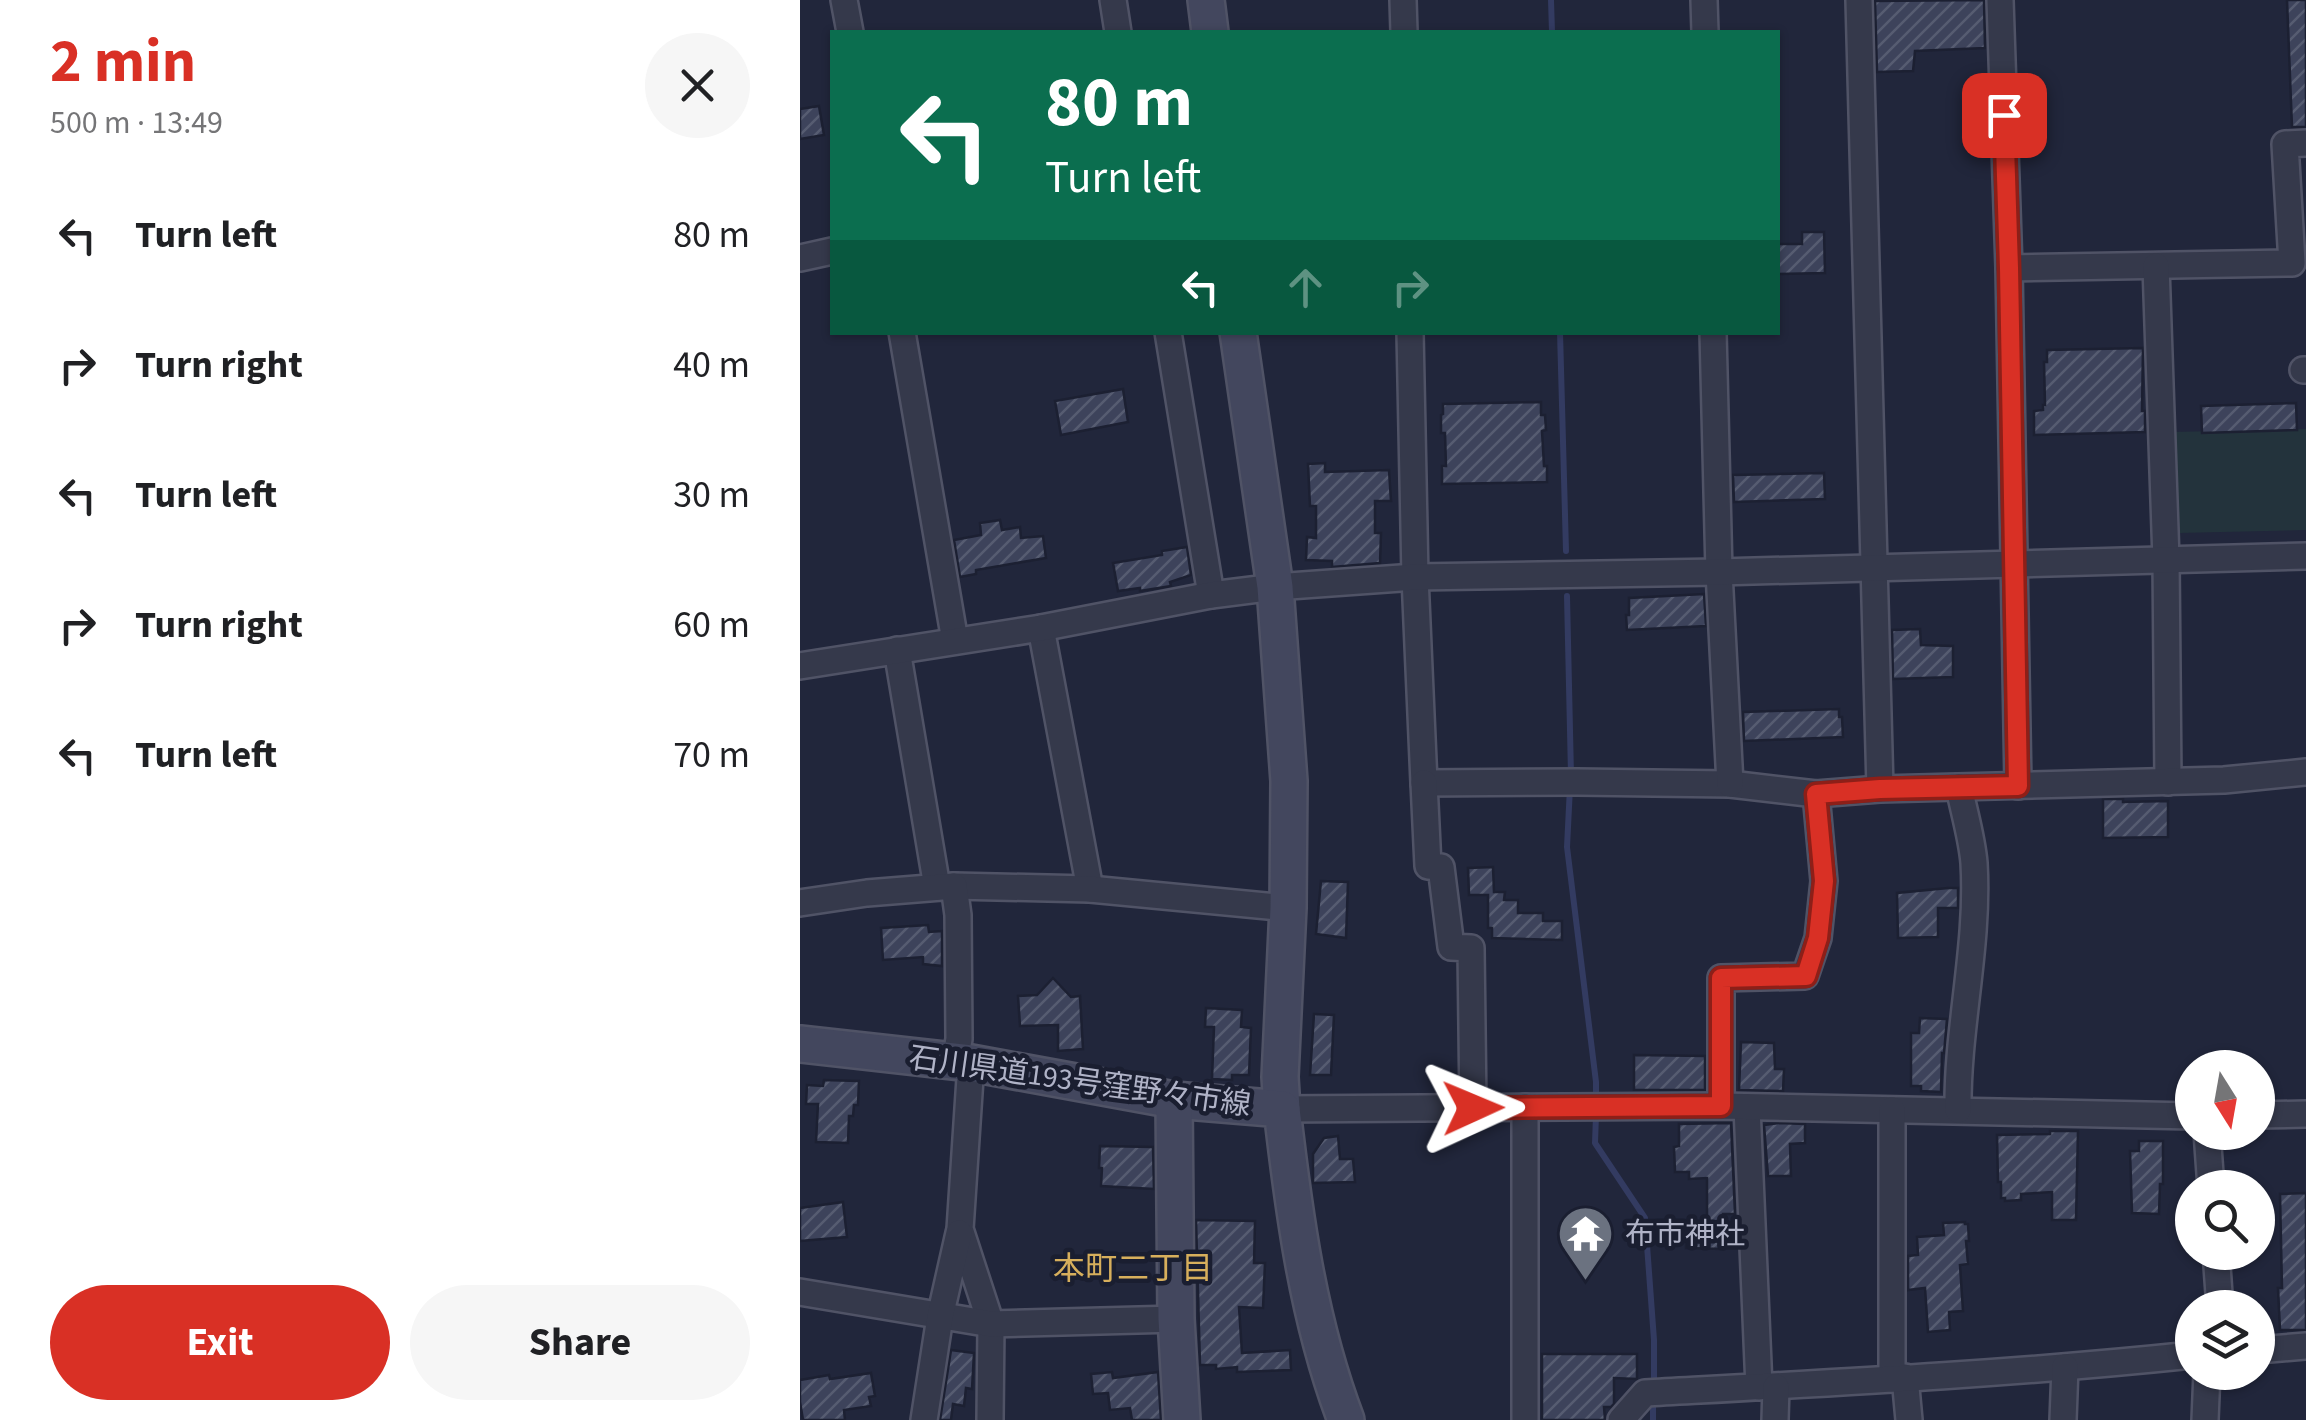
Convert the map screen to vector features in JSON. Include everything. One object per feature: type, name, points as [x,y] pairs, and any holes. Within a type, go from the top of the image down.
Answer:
[{"type":"street","points":[[844,0],[850,30]]},
{"type":"street","points":[[1113,0],[1118,30]]},
{"type":"street","points":[[1206,0],[1210,30]]},
{"type":"street","points":[[1403,0],[1404,30]]},
{"type":"street","points":[[1704,0],[1705,30]]},
{"type":"street","points":[[1859,0],[1880,789]]},
{"type":"street","points":[[2000,0],[2018,786]]},
{"type":"street","points":[[2009,268],[2299,263],[2285,144],[2306,143]]},
{"type":"street","points":[[800,258],[830,252]]},
{"type":"street","points":[[2156,266],[2166,560],[2168,782]]},
{"type":"street","points":[[903,335],[955,641]]},
{"type":"street","points":[[1168,335],[1211,594]]},
{"type":"street","points":[[1238,335],[1275,586],[1289,781],[1282,1109],[1734,1106],[2175,1116]]},
{"type":"street","points":[[1410,335],[1415,577],[1428,866],[1441,868],[1451,947],[1471,948],[1473,1108]]},
{"type":"street","points":[[1713,335],[1719,572],[1730,784]]},
{"type":"street","points":[[800,666],[1275,586],[1415,577],[2306,556]]},
{"type":"street","points":[[1041,628],[1090,889]]},
{"type":"street","points":[[897,650],[946,887],[958,916],[963,1062],[960,1230],[940,1317],[924,1420]]},
{"type":"street","points":[[1424,783],[1730,784],[1816,794],[2224,780],[2306,772]]},
{"type":"street","points":[[1958,1110],[1960,1034],[1972,944],[1974,861],[1960,787]]},
{"type":"street","points":[[1776,1420],[1768,1386],[1721,978],[1806,976],[1818,938],[1824,881],[1816,794]]},
{"type":"street","points":[[800,904],[866,893],[946,887],[1090,889],[1288,908]]},
{"type":"street","name":"石川県道193号窪野々市線","points":[[800,1044],[963,1062],[1174,1100],[1282,1109],[1300,1246],[1324,1355],[1346,1420]]},
{"type":"street","points":[[1174,1100],[1176,1319],[1182,1420]]},
{"type":"street","points":[[1525,1107],[1525,1420]]},
{"type":"street","points":[[1892,1110],[1898,1378],[1909,1420]]},
{"type":"street","points":[[2275,1115],[2306,1114]]},
{"type":"street","points":[[960,1230],[991,1324],[990,1420]]},
{"type":"street","points":[[800,1292],[991,1324],[1176,1319]]},
{"type":"street","points":[[2275,1349],[2306,1346]]},
{"type":"street","points":[[1621,1420],[1654,1392],[2175,1357]]},
{"type":"street","points":[[2063,1420],[2065,1367]]},
{"type":"street","points":[[2205,1420],[2206,1390]]},
{"type":"shaded area","points":[[2306,429],[2306,530],[2178,533],[2171,432]]},
{"type":"building","points":[[1984,0],[1985,48],[1915,51],[1913,71],[1877,72],[1875,1]]},
{"type":"building","points":[[2287,0],[2306,0],[2306,127],[2292,127]]},
{"type":"building","points":[[819,106],[824,135],[800,139],[800,109]]},
{"type":"building","points":[[1802,232],[1824,232],[1825,273],[1780,274],[1780,244],[1802,244]]},
{"type":"building","points":[[2143,348],[2145,432],[2034,435],[2034,411],[2043,410],[2045,405],[2047,350]]},
{"type":"building","points":[[1123,389],[1128,422],[1061,435],[1055,401]]},
{"type":"building","points":[[1541,402],[1541,415],[1545,415],[1546,430],[1542,431],[1547,482],[1442,484],[1442,466],[1446,466],[1445,433],[1441,433],[1443,404]]},
{"type":"building","points":[[2296,403],[2297,430],[2202,433],[2201,406]]},
{"type":"building","points":[[1325,463],[1325,472],[1389,470],[1391,501],[1375,501],[1375,533],[1381,533],[1380,563],[1332,567],[1332,561],[1306,560],[1307,537],[1316,538],[1316,506],[1310,506],[1308,464]]},
{"type":"building","points":[[1824,473],[1825,499],[1734,502],[1733,475]]},
{"type":"building","points":[[1000,520],[1002,530],[1020,527],[1021,538],[1043,536],[1046,558],[976,570],[976,574],[960,577],[954,540],[981,535],[980,523]]},
{"type":"building","points":[[1187,547],[1191,575],[1170,582],[1171,586],[1118,591],[1113,563]]},
{"type":"building","points":[[1704,594],[1706,626],[1627,630],[1629,598]]},
{"type":"building","points":[[1920,629],[1921,645],[1953,646],[1953,677],[1893,679],[1892,630]]},
{"type":"building","points":[[1839,709],[1843,737],[1744,741],[1743,712]]},
{"type":"building","points":[[2103,799],[2168,801],[2168,837],[2103,838]]},
{"type":"building","points":[[1493,867],[1494,892],[1505,892],[1504,900],[1518,900],[1518,913],[1543,913],[1543,921],[1562,921],[1562,940],[1492,938],[1492,928],[1488,928],[1488,895],[1469,895],[1468,868]]},
{"type":"building","points":[[1321,881],[1348,882],[1346,938],[1316,934]]},
{"type":"building","points":[[1958,888],[1958,908],[1938,908],[1938,937],[1898,938],[1897,893]]},
{"type":"building","points":[[928,925],[929,932],[942,931],[942,966],[923,964],[923,957],[883,960],[881,928]]},
{"type":"building","points":[[1053,978],[1071,997],[1080,996],[1083,1049],[1058,1051],[1058,1025],[1020,1026],[1018,996],[1037,995]]},
{"type":"building","points":[[1206,1008],[1242,1010],[1241,1027],[1251,1028],[1249,1075],[1232,1075],[1232,1080],[1212,1079],[1214,1027],[1205,1027]]},
{"type":"building","points":[[1314,1014],[1334,1015],[1331,1075],[1310,1075]]},
{"type":"building","points":[[1920,1018],[1947,1019],[1941,1092],[1911,1086],[1911,1033],[1919,1033]]},
{"type":"building","points":[[1741,1042],[1774,1043],[1775,1069],[1784,1069],[1783,1091],[1739,1090]]},
{"type":"building","points":[[1634,1055],[1705,1056],[1705,1090],[1634,1090]]},
{"type":"building","points":[[824,1080],[859,1081],[858,1105],[854,1105],[853,1116],[849,1116],[848,1143],[816,1142],[818,1104],[806,1104],[807,1085],[823,1086]]},
{"type":"building","points":[[1731,1123],[1735,1214],[1723,1214],[1723,1249],[1686,1248],[1686,1226],[1707,1226],[1707,1178],[1689,1179],[1689,1172],[1675,1172],[1674,1147],[1679,1146],[1679,1124]]},
{"type":"building","points":[[1805,1124],[1805,1143],[1790,1144],[1791,1176],[1768,1176],[1764,1125]]},
{"type":"building","points":[[2078,1131],[2076,1220],[2052,1220],[2052,1192],[2021,1194],[2021,1200],[2001,1198],[1997,1135]]},
{"type":"building","points":[[1338,1136],[1340,1159],[1353,1159],[1355,1182],[1313,1183],[1313,1154],[1324,1138]]},
{"type":"building","points":[[2139,1141],[2163,1141],[2159,1214],[2132,1213],[2130,1151],[2139,1151]]},
{"type":"building","points":[[1100,1146],[1153,1147],[1154,1189],[1101,1186]]},
{"type":"building","points":[[2306,1193],[2306,1330],[2280,1330],[2280,1194]]},
{"type":"building","points":[[843,1202],[847,1237],[800,1241],[800,1208]]},
{"type":"building","points":[[1196,1220],[1255,1221],[1254,1263],[1265,1263],[1263,1308],[1239,1307],[1242,1353],[1290,1350],[1291,1370],[1237,1372],[1237,1367],[1216,1369],[1216,1365],[1200,1365]]},
{"type":"building","points":[[1965,1222],[1969,1241],[1968,1264],[1960,1265],[1963,1311],[1949,1312],[1950,1330],[1928,1332],[1925,1288],[1908,1290],[1908,1256],[1918,1255],[1917,1237],[1944,1235],[1943,1223]]},
{"type":"building","points":[[951,1350],[974,1353],[972,1389],[966,1388],[964,1406],[953,1404],[951,1420],[940,1420]]},
{"type":"building","points":[[1542,1354],[1637,1354],[1637,1379],[1614,1378],[1614,1404],[1604,1407],[1605,1420],[1542,1420]]},
{"type":"building","points":[[1112,1372],[1113,1378],[1158,1372],[1161,1420],[1132,1420],[1130,1408],[1110,1410],[1108,1393],[1093,1394],[1091,1374]]},
{"type":"building","points":[[871,1373],[875,1396],[869,1397],[871,1406],[844,1410],[845,1420],[803,1420],[800,1380]]},
{"type":"waterway","points":[[1551,0],[1552,30]]},
{"type":"waterway","points":[[1560,335],[1566,551]]},
{"type":"waterway","points":[[1567,596],[1571,775]]},
{"type":"waterway","points":[[1570,787],[1567,847],[1596,1103]]},
{"type":"waterway","points":[[1596,1115],[1595,1143],[1645,1218],[1654,1387]]},
{"type":"waterway","points":[[1653,1400],[1653,1420]]},
{"type":"place","name":"布市神社","points":[[1586,1283]]},
{"type":"district","name":"本町二丁目","points":[[1133,1268]]},
{"type":"route","points":[[1473,1108],[1721,1106],[1721,978],[1806,976],[1818,938],[1824,881],[1816,794],[2018,786],[2004,115]]}]
